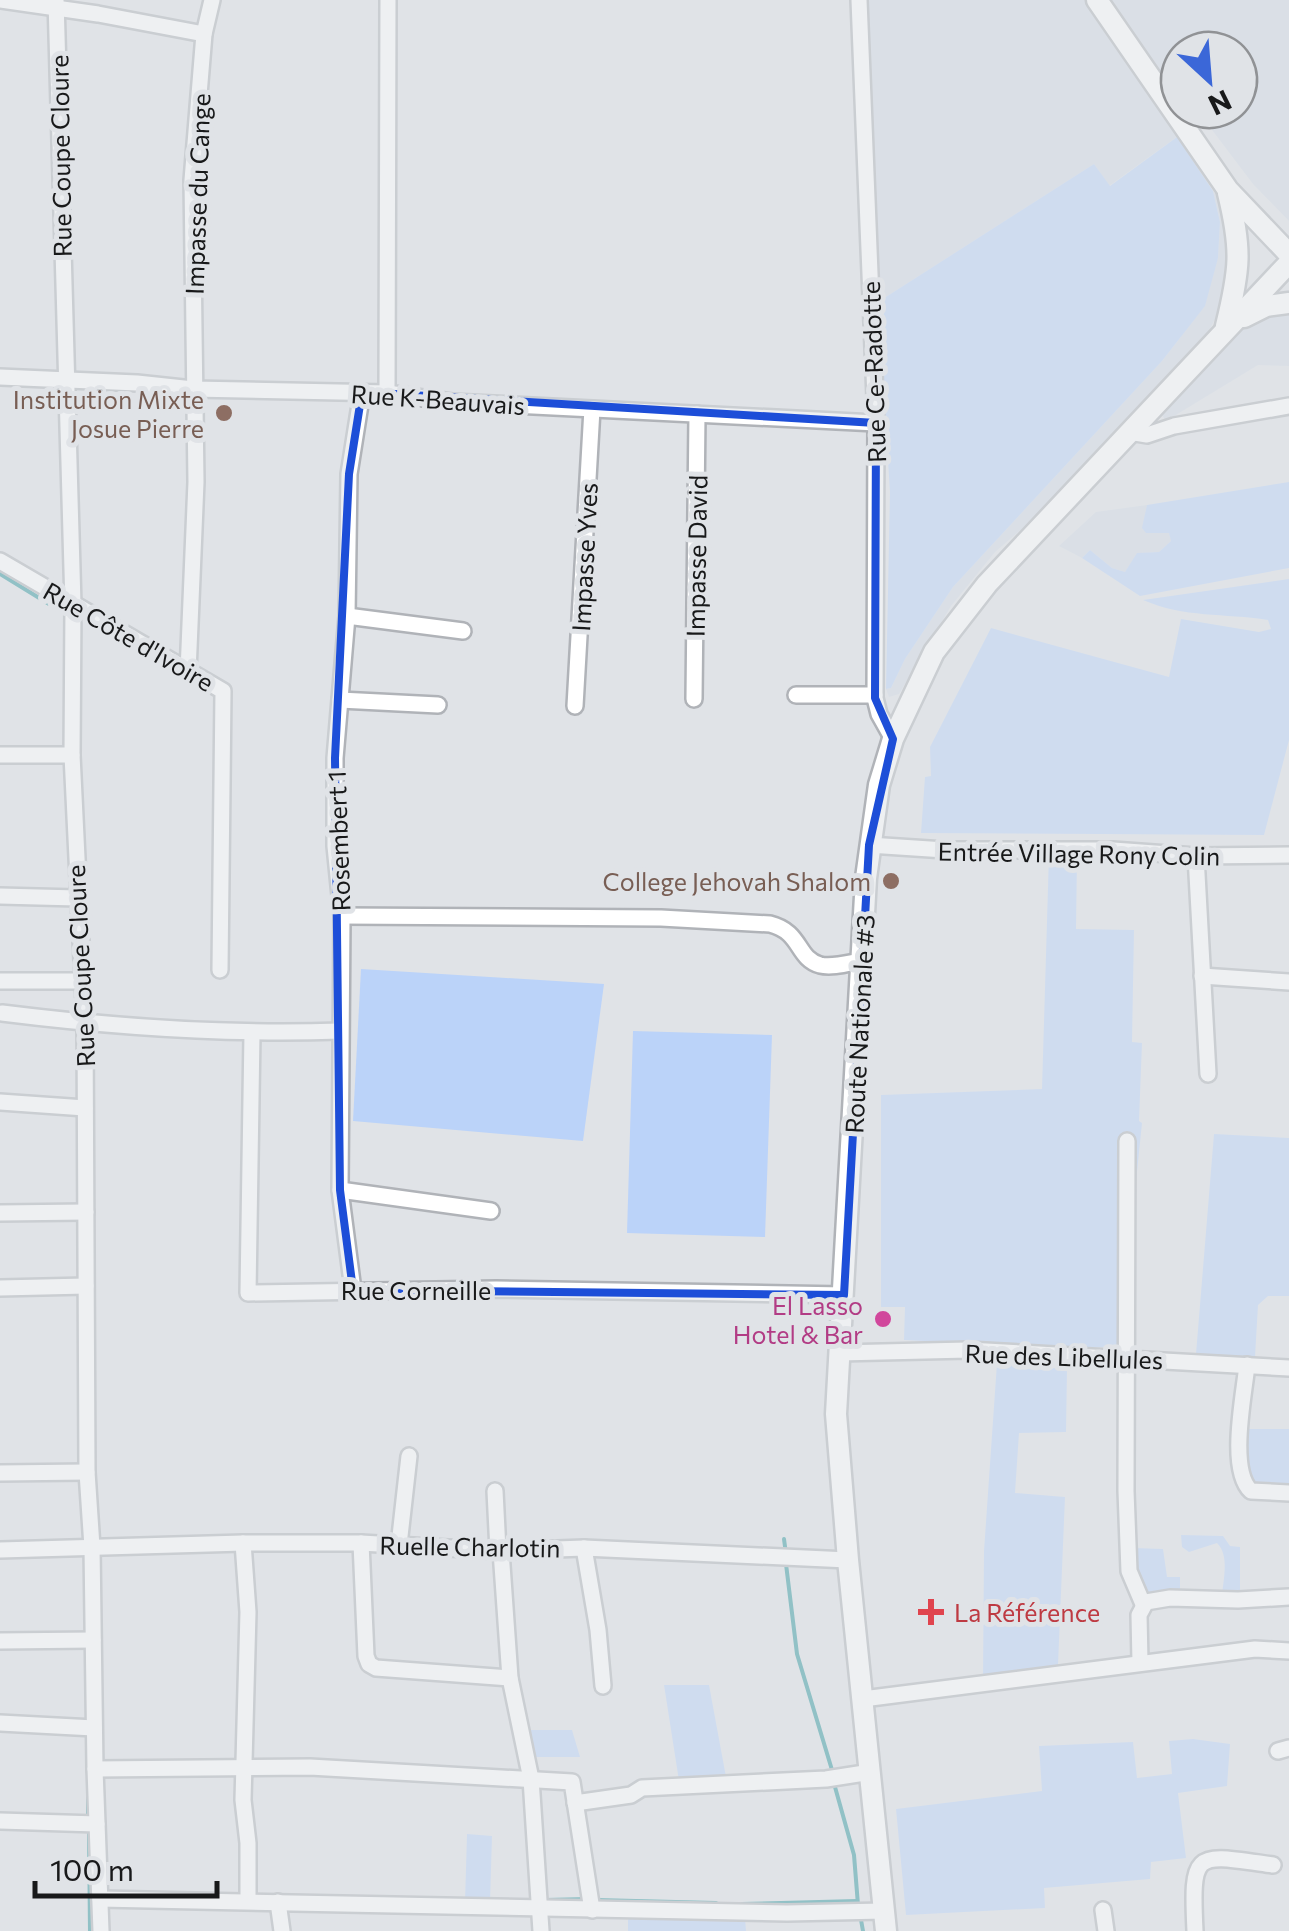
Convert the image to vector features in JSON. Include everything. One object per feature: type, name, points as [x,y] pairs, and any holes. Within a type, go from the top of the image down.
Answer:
[{"type":"main road","points":[[1097,0],[1228,190],[1289,254]]},
{"type":"main road","points":[[1225,328],[1239,262],[1239,239],[1228,190]]},
{"type":"main road","name":"Route Nationale #3","points":[[885,1921],[838,1452],[839,1353],[869,845],[879,785],[894,739],[934,652],[960,618],[987,584],[1289,263]]},
{"type":"main road","points":[[1225,328],[1266,306],[1289,303]]},
{"type":"street","points":[[0,0],[56,4],[204,34]]},
{"type":"street","name":"Impasse du Cange","points":[[188,672],[196,482],[192,180],[204,34],[212,0]]},
{"type":"street","points":[[387,393],[388,0]]},
{"type":"street","name":"Rue Ce-Radotte","points":[[859,0],[865,422],[875,695],[879,714],[894,739]]},
{"type":"street","name":"Rue Coupe Cloure","points":[[56,4],[76,898],[85,1024],[88,1472],[101,1931]]},
{"type":"street","name":"Rue K-Beauvais","points":[[0,378],[193,389],[387,393],[452,402],[865,422]]},
{"type":"street","name":"Rosembert 1","points":[[353,1290],[340,1190],[342,916],[335,828],[335,758],[346,616],[349,474],[362,392]]},
{"type":"street","points":[[1129,432],[1147,435],[1174,426],[1289,406]]},
{"type":"street","name":"Impasse Yves","points":[[575,706],[592,409]]},
{"type":"street","name":"Impasse David","points":[[694,699],[697,414]]},
{"type":"street","name":"Rue Côte d'Ivoire","points":[[0,561],[223,691],[220,970]]},
{"type":"street","points":[[346,616],[463,631]]},
{"type":"street","points":[[796,695],[875,695]]},
{"type":"street","points":[[340,700],[438,705]]},
{"type":"street","points":[[0,755],[72,755]]},
{"type":"street","name":"Entrée Village Rony Colin","points":[[869,845],[944,850],[1289,856]]},
{"type":"street","points":[[1196,856],[1208,1074]]},
{"type":"street","points":[[0,896],[76,898]]},
{"type":"street","points":[[342,916],[661,918],[770,924],[784,927],[804,955],[823,966],[862,961]]},
{"type":"street","points":[[1202,976],[1289,982]]},
{"type":"street","points":[[0,981],[83,981]]},
{"type":"street","points":[[2,1013],[85,1024],[252,1033],[340,1031]]},
{"type":"street","name":"Rue Corneille","points":[[252,1033],[248,1293],[353,1290],[844,1295]]},
{"type":"street","points":[[0,1102],[85,1108]]},
{"type":"street","points":[[1127,1141],[1129,1571],[1143,1604],[1139,1615],[1140,1662]]},
{"type":"street","points":[[340,1190],[491,1211]]},
{"type":"street","points":[[0,1213],[86,1212]]},
{"type":"street","points":[[0,1288],[86,1286]]},
{"type":"street","name":"Rue des Libellules","points":[[839,1353],[968,1350],[1289,1368]]},
{"type":"street","points":[[942,1371],[943,1352]]},
{"type":"street","points":[[1247,1365],[1239,1433],[1244,1484],[1251,1491],[1289,1492]]},
{"type":"street","points":[[399,1545],[409,1456]]},
{"type":"street","points":[[0,1473],[88,1472]]},
{"type":"street","points":[[495,1491],[510,1678],[532,1779],[540,1931]]},
{"type":"street","points":[[242,1543],[248,1612],[243,1800],[248,1901]]},
{"type":"street","points":[[361,1543],[366,1656],[370,1664],[376,1668],[440,1675],[510,1678]]},
{"type":"street","name":"Ruelle Charlotin","points":[[0,1550],[361,1543],[500,1551],[584,1548],[848,1560]]},
{"type":"street","points":[[584,1548],[603,1686]]},
{"type":"street","points":[[1143,1604],[1170,1598],[1238,1600],[1289,1596]]},
{"type":"street","points":[[0,1641],[93,1640]]},
{"type":"street","points":[[863,1699],[1255,1648],[1289,1651]]},
{"type":"street","points":[[0,1723],[94,1728]]},
{"type":"street","points":[[95,1769],[310,1767],[572,1782],[591,1903]]},
{"type":"street","points":[[575,1803],[631,1795],[642,1788],[826,1779],[870,1772]]},
{"type":"street","points":[[0,1821],[97,1824]]},
{"type":"street","points":[[1195,1931],[1194,1878],[1202,1862],[1230,1859],[1273,1864]]},
{"type":"street","points":[[100,1899],[539,1909],[591,1903],[857,1913],[885,1921]]},
{"type":"street","points":[[278,1902],[282,1931]]},
{"type":"street","points":[[1103,1910],[1106,1931]]},
{"type":"highlighted area","points":[[362,392],[876,423],[875,698],[893,739],[869,845],[844,1295],[353,1290],[340,1190],[335,758],[349,474]]},
{"type":"shaded area","points":[[865,0],[1289,0],[1289,221],[1253,184],[1212,130],[1259,130],[1259,30],[1159,30],[1159,130],[1186,130],[1109,186],[1094,164],[878,302]]},
{"type":"shaded area","points":[[1177,137],[1213,191],[1220,222],[1218,258],[1205,306],[1162,361],[953,587],[905,659],[891,688],[886,689],[890,492],[878,302],[1094,164],[1110,186]]},
{"type":"shaded area","points":[[1213,191],[1220,198],[1231,234],[1227,295],[1210,329],[1037,516],[995,552],[951,606],[899,694],[889,697],[886,689],[891,688],[905,659],[953,587],[1180,338],[1218,258],[1220,222]]},
{"type":"shaded area","points":[[1289,308],[1289,366],[1258,365],[1166,421],[1162,415],[1259,314]]},
{"type":"shaded area","points":[[1289,482],[1289,568],[1140,596],[1082,558],[1090,550],[1112,568],[1125,572],[1137,553],[1159,552],[1171,541],[1169,533],[1146,533],[1142,528],[1147,505]]},
{"type":"shaded area","points":[[1147,505],[1146,515],[1170,534],[1171,541],[1159,552],[1142,553],[1125,572],[1112,568],[1090,550],[1082,558],[1059,546],[1096,512]]},
{"type":"shaded area","points":[[1289,579],[1289,740],[1264,835],[921,833],[925,777],[931,776],[930,747],[991,628],[1169,677],[1181,619],[1259,632],[1271,629],[1268,620],[1189,612],[1143,600]]},
{"type":"shaded area","points":[[1049,854],[1077,857],[1076,929],[1134,930],[1132,1042],[1142,1043],[1142,1123],[1124,1347],[904,1340],[905,1307],[881,1307],[881,1095],[1042,1089]]},
{"type":"shaded area","points":[[361,969],[604,984],[583,1141],[353,1121]]},
{"type":"shaded area","points":[[633,1031],[772,1035],[765,1237],[627,1233]]},
{"type":"shaded area","points":[[1214,1134],[1289,1138],[1289,1296],[1268,1296],[1258,1305],[1255,1357],[1196,1354]]},
{"type":"shaded area","points":[[997,1363],[1067,1369],[1066,1432],[1019,1433],[1015,1493],[1065,1497],[1058,1665],[983,1679],[984,1551]]},
{"type":"shaded area","points":[[1244,1429],[1289,1429],[1289,1484],[1254,1483],[1249,1479]]},
{"type":"shaded area","points":[[1181,1535],[1223,1536],[1230,1546],[1240,1547],[1240,1595],[1222,1597],[1225,1561],[1217,1543],[1189,1552],[1182,1547]]},
{"type":"shaded area","points":[[1133,1548],[1163,1549],[1167,1577],[1180,1577],[1180,1595],[1147,1597],[1133,1575]]},
{"type":"shaded area","points":[[664,1685],[709,1685],[726,1777],[679,1781]]},
{"type":"shaded area","points":[[527,1730],[572,1730],[580,1757],[534,1757]]},
{"type":"shaded area","points":[[1193,1739],[1230,1744],[1227,1786],[1178,1793],[1186,1858],[1151,1862],[1150,1879],[1044,1888],[1045,1908],[906,1915],[896,1809],[1042,1791],[1039,1746],[1133,1742],[1137,1778],[1172,1774],[1169,1741]]},
{"type":"shaded area","points":[[467,1834],[492,1836],[490,1903],[465,1902]]},
{"type":"shaded area","points":[[628,1916],[686,1920],[745,1918],[746,1931],[628,1931]]},
{"type":"waterway","points":[[0,574],[49,604]]},
{"type":"waterway","points":[[784,1539],[786,1554]]},
{"type":"waterway","points":[[786,1564],[797,1654],[832,1770]]},
{"type":"waterway","points":[[88,1781],[88,1821]]},
{"type":"waterway","points":[[835,1787],[854,1855],[858,1905]]},
{"type":"waterway","points":[[89,1831],[90,1931]]},
{"type":"waterway","points":[[546,1900],[587,1899]]},
{"type":"waterway","points":[[517,1900],[529,1900]]},
{"type":"waterway","points":[[596,1900],[716,1903]]},
{"type":"waterway","points":[[742,1904],[857,1901]]},
{"type":"waterway","points":[[860,1914],[863,1931]]},
{"type":"place","name":"Institution Mixte Josue Pierre","points":[[224,413]]},
{"type":"place","name":"College Jehovah Shalom","points":[[891,881]]},
{"type":"place","name":"El Lasso Hotel & Bar","points":[[883,1319]]},
{"type":"place","name":"La Référence","points":[[931,1612]]}]
